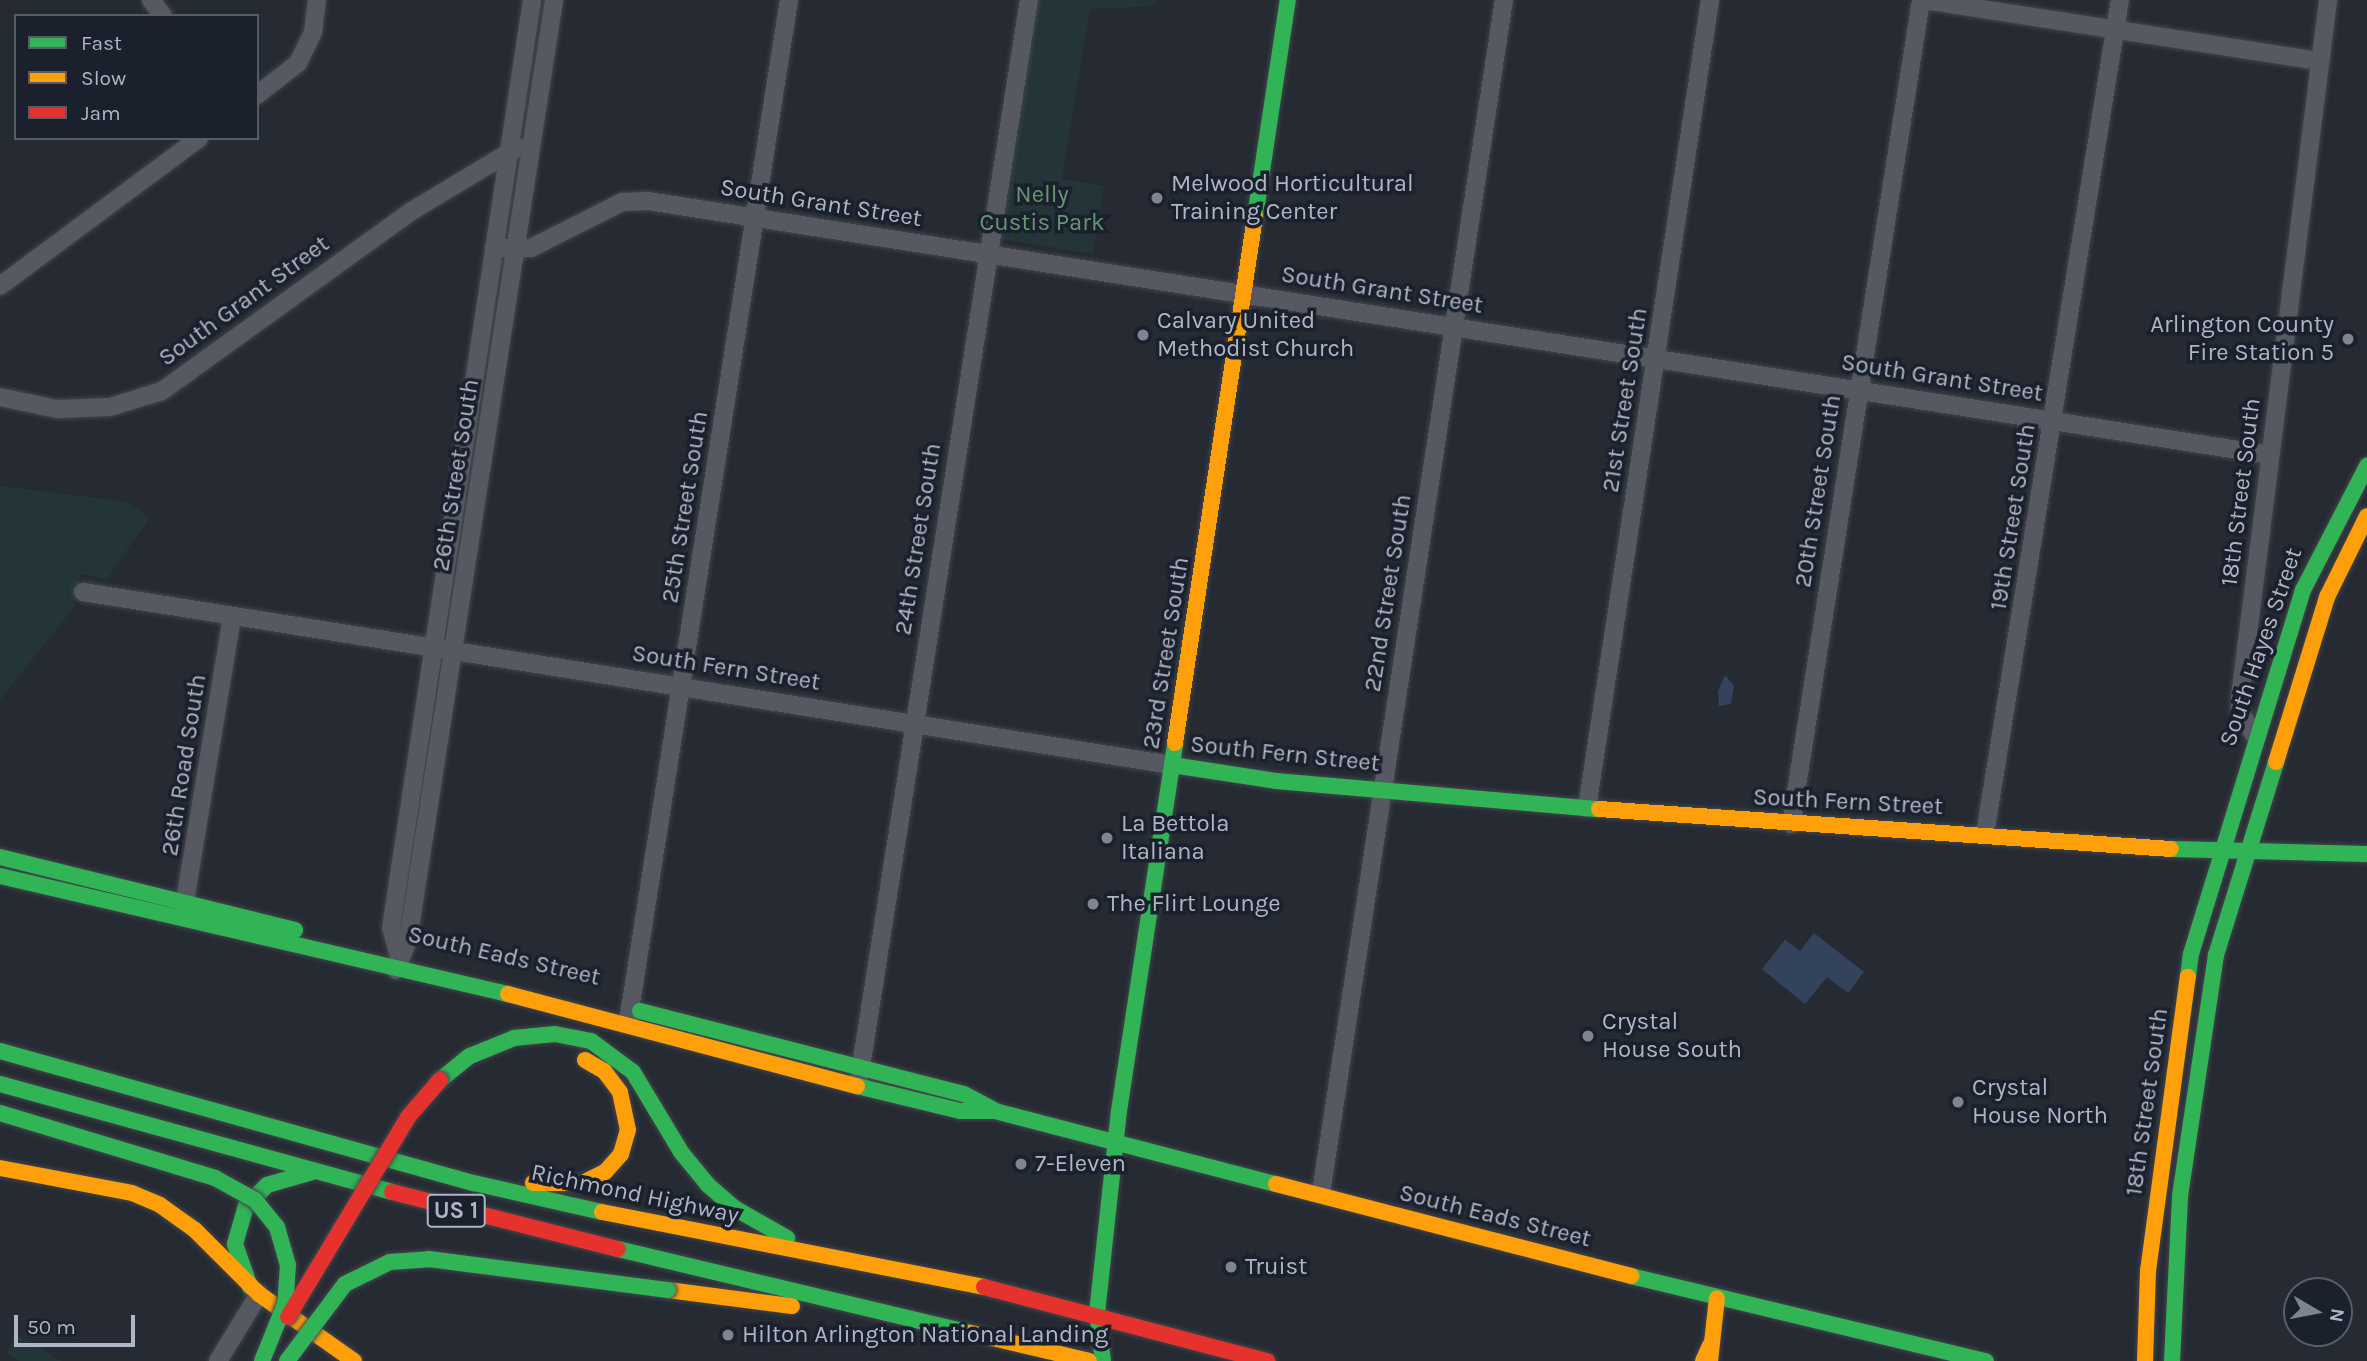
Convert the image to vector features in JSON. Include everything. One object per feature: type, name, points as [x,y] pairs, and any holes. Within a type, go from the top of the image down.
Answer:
[{"type":"main road","name":"23rd Street South","points":[[1103,1361],[1097,1313],[1115,1141],[1289,0]]},
{"type":"main road","name":"South Hayes Street","points":[[2221,853],[2255,736],[2303,590],[2326,538],[2367,467]]},
{"type":"main road","name":"South Hayes Street","points":[[2247,853],[2327,597],[2367,516]]},
{"type":"main road","name":"South Fern Street","points":[[1172,765],[1198,772],[1384,790],[1791,824],[1985,834],[2221,853],[2367,854]]},
{"type":"main road","name":"18th Street South","points":[[2145,1361],[2148,1271],[2191,954],[2221,853]]},
{"type":"main road","name":"18th Street South","points":[[2172,1361],[2177,1234],[2198,1061],[2216,955],[2247,853]]},
{"type":"main road","name":"South Eads Street","points":[[0,857],[183,911]]},
{"type":"main road","points":[[8,878],[20,862]]},
{"type":"main road","name":"South Eads Street","points":[[8,878],[183,911],[629,1015],[715,1052],[964,1094],[995,1111],[1321,1193],[1717,1298],[1986,1361]]},
{"type":"main road","points":[[262,1361],[408,1117],[440,1080],[470,1056],[514,1038],[555,1034],[591,1041],[613,1053],[633,1072],[681,1152],[708,1185],[755,1222],[814,1251]]},
{"type":"main road","name":"Richmond Highway","points":[[0,1051],[474,1182],[644,1221],[814,1251],[1097,1313],[1266,1361]]},
{"type":"main road","points":[[474,1182],[583,1183],[614,1164],[628,1130],[620,1092],[604,1071],[569,1055]]},
{"type":"main road","name":"US 1","points":[[0,1084],[312,1172],[518,1226],[918,1318],[1078,1360]]},
{"type":"main road","points":[[0,1113],[215,1178],[256,1200],[277,1227],[288,1265],[285,1304],[262,1361]]},
{"type":"main road","points":[[286,1361],[413,1146]]},
{"type":"main road","points":[[0,1168],[106,1187],[153,1201],[195,1230],[254,1290],[347,1359]]},
{"type":"main road","points":[[254,1290],[235,1244],[246,1206],[267,1185],[312,1172]]},
{"type":"main road","points":[[286,1361],[345,1284],[390,1262],[437,1260],[668,1290],[918,1318]]},
{"type":"main road","points":[[725,1272],[789,1270]]},
{"type":"main road","points":[[1703,1361],[1710,1353],[1717,1298]]},
{"type":"main road","name":"23rd Street South","points":[[1078,1360],[1083,1339],[1097,1313]]},
{"type":"main road","points":[[1083,1339],[1100,1344]]},
{"type":"street","points":[[259,93],[298,63],[313,32],[317,0]]},
{"type":"street","name":"26th Street South","points":[[398,963],[390,935],[532,0]]},
{"type":"street","name":"26th Street South","points":[[398,963],[408,940],[554,0]]},
{"type":"street","name":"25th Street South","points":[[629,1015],[789,0]]},
{"type":"street","name":"24th Street South","points":[[859,1077],[1029,0]]},
{"type":"street","name":"22nd Street South","points":[[1321,1193],[1504,0]]},
{"type":"street","name":"21st Street South","points":[[1587,808],[1710,0]]},
{"type":"street","points":[[1922,0],[2320,61]]},
{"type":"street","name":"20th Street South","points":[[1791,824],[1922,0]]},
{"type":"street","name":"19th Street South","points":[[1985,834],[2120,0]]},
{"type":"street","name":"18th Street South","points":[[2255,736],[2240,712],[2240,697],[2328,0]]},
{"type":"street","points":[[0,286],[196,140]]},
{"type":"street","points":[[510,147],[531,146]]},
{"type":"street","name":"South Grant Street","points":[[0,397],[57,409],[97,408],[162,391],[410,212],[510,147]]},
{"type":"street","name":"South Grant Street","points":[[495,248],[531,248],[622,202],[648,201],[1454,325],[2270,455]]},
{"type":"street","name":"South Fern Street","points":[[83,592],[1172,765]]},
{"type":"street","name":"26th Road South","points":[[183,911],[233,616]]},
{"type":"street","points":[[218,1361],[254,1290]]},
{"type":"green space","name":"Nelly Custis Park","points":[[1038,0],[1156,0],[1155,6],[1090,9],[1062,179],[1104,186],[1093,254],[1001,239]]},
{"type":"green space","points":[[0,486],[128,502],[149,518],[107,579],[82,574],[75,606],[0,700]]},
{"type":"green space","points":[[17,1334],[62,1361],[20,1361],[6,1353]]},
{"type":"water","points":[[1725,675],[1734,686],[1731,704],[1719,706],[1718,691]]},
{"type":"water","points":[[1814,933],[1864,972],[1848,993],[1827,977],[1805,1004],[1762,969],[1785,940],[1800,951]]},
{"type":"traffic: fast","points":[[1255,217],[1288,0]]},
{"type":"traffic: fast","points":[[2188,977],[2191,954],[2303,590],[2367,466]]},
{"type":"traffic: fast","points":[[1103,1361],[1097,1313],[1119,1111],[1175,743]]},
{"type":"traffic: fast","points":[[2172,1361],[2180,1196],[2216,955],[2276,762]]},
{"type":"traffic: fast","points":[[1172,765],[1276,781],[1599,809]]},
{"type":"traffic: fast","points":[[2171,849],[2367,854]]},
{"type":"traffic: fast","points":[[0,857],[295,930]]},
{"type":"traffic: fast","points":[[0,876],[508,994]]},
{"type":"traffic: fast","points":[[640,1011],[964,1094],[992,1109]]},
{"type":"traffic: fast","points":[[440,1080],[470,1056],[514,1038],[555,1034],[591,1041],[633,1072],[681,1152],[708,1185],[736,1209],[787,1238]]},
{"type":"traffic: fast","points":[[0,1051],[474,1183],[602,1212]]},
{"type":"traffic: fast","points":[[0,1084],[392,1192]]},
{"type":"traffic: fast","points":[[857,1086],[960,1111],[995,1111],[1276,1184]]},
{"type":"traffic: fast","points":[[0,1113],[215,1178],[255,1200],[277,1227],[288,1265],[285,1304],[262,1361]]},
{"type":"traffic: fast","points":[[250,1287],[235,1244],[246,1206],[267,1185],[312,1172]]},
{"type":"traffic: fast","points":[[618,1249],[971,1333]]},
{"type":"traffic: fast","points":[[287,1361],[345,1284],[390,1262],[429,1259],[668,1290]]},
{"type":"traffic: fast","points":[[1631,1276],[1986,1361]]},
{"type":"traffic: slow","points":[[1175,743],[1255,217]]},
{"type":"traffic: slow","points":[[2276,762],[2327,597],[2367,516]]},
{"type":"traffic: slow","points":[[1599,809],[2171,849]]},
{"type":"traffic: slow","points":[[2145,1361],[2148,1271],[2188,977]]},
{"type":"traffic: slow","points":[[508,994],[857,1086]]},
{"type":"traffic: slow","points":[[533,1183],[583,1183],[605,1172],[621,1154],[628,1130],[620,1092],[604,1071],[585,1060]]},
{"type":"traffic: slow","points":[[0,1168],[132,1193],[160,1205],[195,1230],[259,1294],[354,1361]]},
{"type":"traffic: slow","points":[[1276,1184],[1631,1276]]},
{"type":"traffic: slow","points":[[602,1212],[984,1287]]},
{"type":"traffic: slow","points":[[668,1290],[792,1306]]},
{"type":"traffic: slow","points":[[1710,1361],[1717,1298]]},
{"type":"traffic: slow","points":[[971,1333],[1089,1361]]},
{"type":"traffic: slow","points":[[1703,1361],[1710,1345]]},
{"type":"traffic: jam","points":[[288,1317],[408,1117],[440,1080]]},
{"type":"traffic: jam","points":[[392,1192],[618,1249]]},
{"type":"traffic: jam","points":[[984,1287],[1267,1361]]},
{"type":"place","name":"Melwood Horticultural Training Center","points":[[1157,198]]},
{"type":"place","name":"Calvary United Methodist Church","points":[[1143,335]]},
{"type":"place","name":"Arlington County Fire Station 5","points":[[2348,339]]},
{"type":"place","name":"La Bettola Italiana","points":[[1107,838]]},
{"type":"place","name":"The Flirt Lounge","points":[[1093,904]]},
{"type":"place","name":"Crystal House South","points":[[1588,1036]]},
{"type":"place","name":"Crystal House North","points":[[1958,1102]]},
{"type":"place","name":"7-Eleven","points":[[1021,1164]]},
{"type":"place","name":"Truist","points":[[1231,1267]]},
{"type":"place","name":"Hilton Arlington National Landing","points":[[728,1335]]}]
